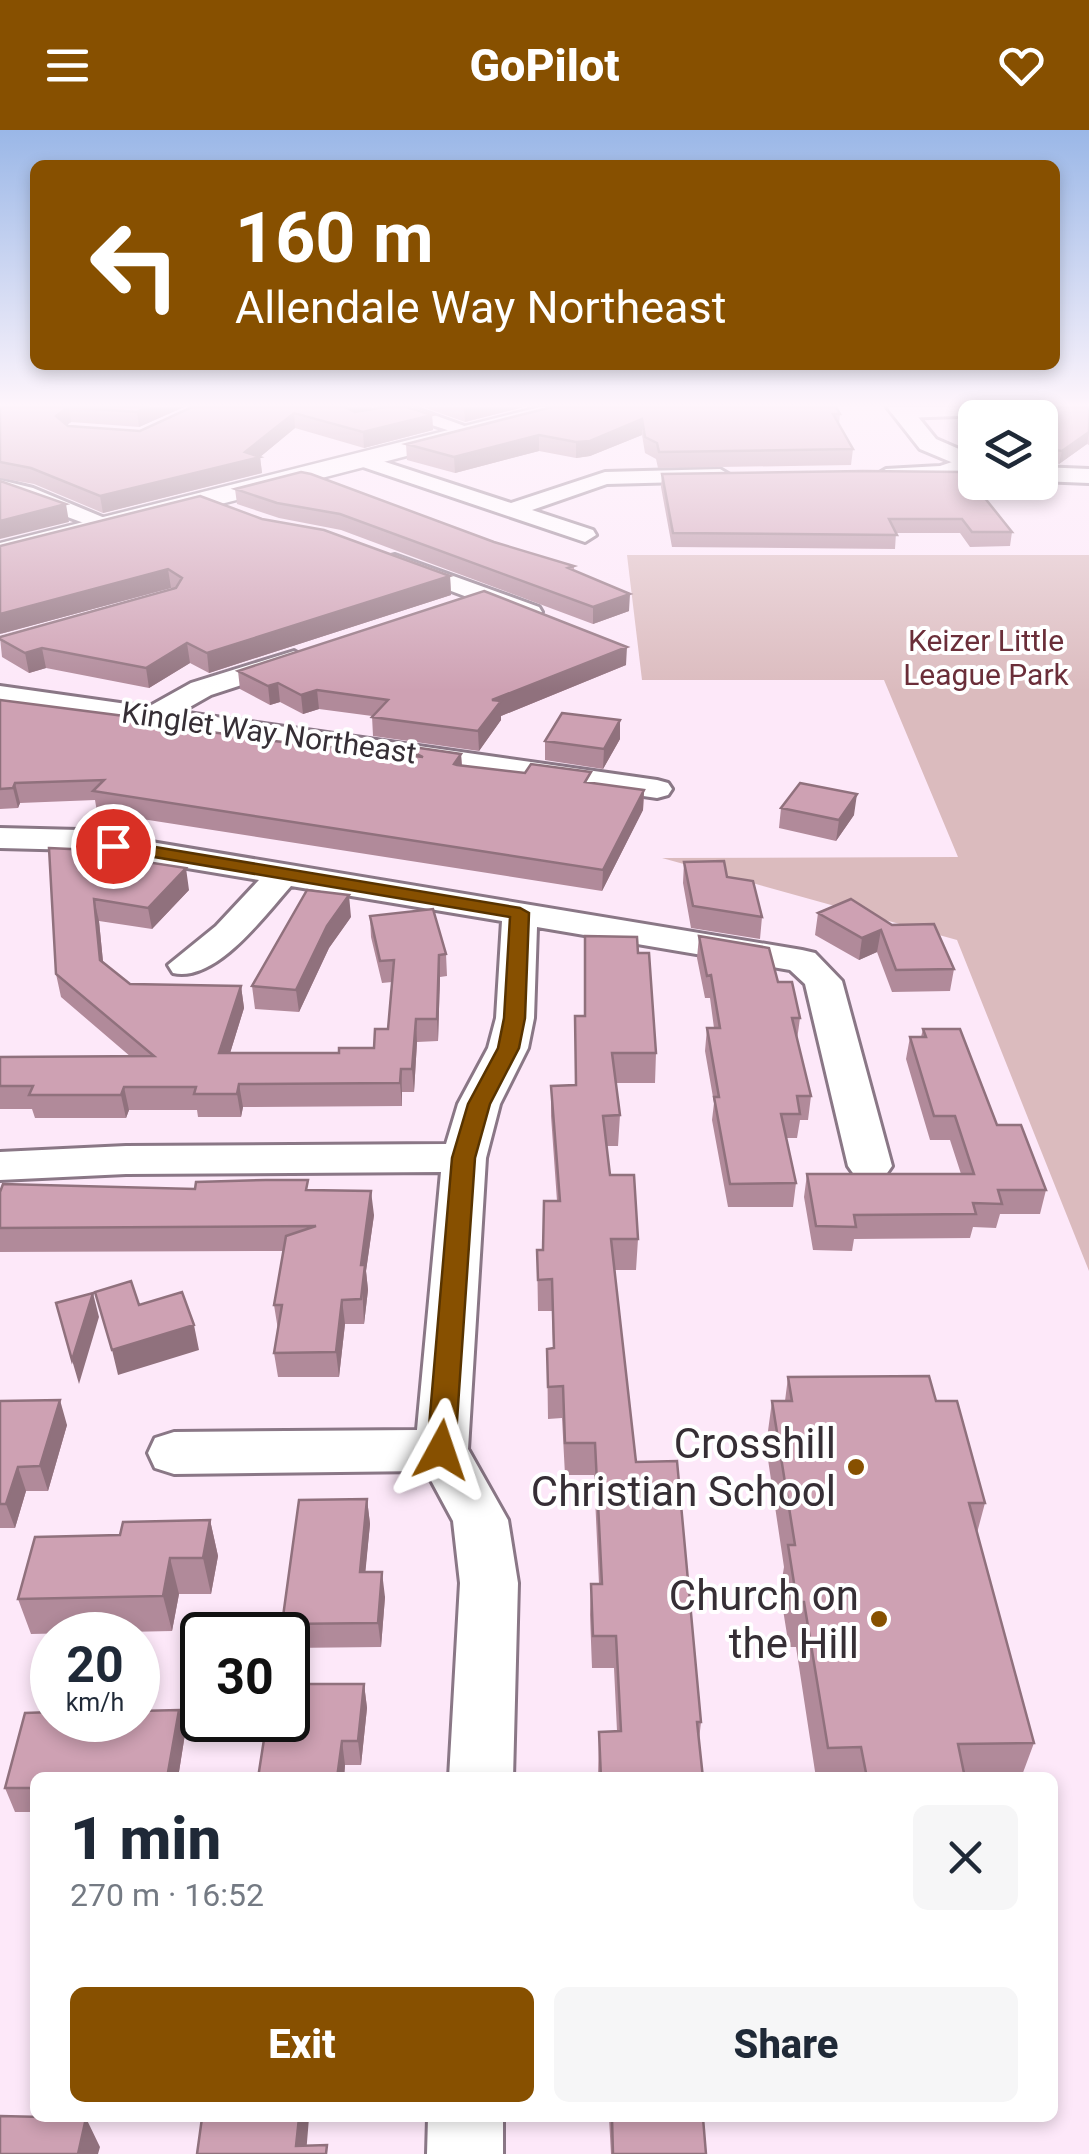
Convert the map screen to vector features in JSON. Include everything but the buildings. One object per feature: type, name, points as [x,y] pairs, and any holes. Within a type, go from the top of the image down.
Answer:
[{"type":"main road","points":[[0,552],[198,501]]},
{"type":"street","points":[[50,501],[108,524]]},
{"type":"street","points":[[201,501],[242,516]]},
{"type":"street","points":[[486,501],[585,535]]},
{"type":"street","points":[[512,510],[537,501]]},
{"type":"street","points":[[366,551],[554,622]]},
{"type":"street","points":[[446,609],[484,596]]},
{"type":"street","points":[[153,716],[201,689],[314,652]]},
{"type":"street","name":"Kinglet Way Northeast","points":[[0,694],[657,789]]},
{"type":"street","points":[[0,838],[79,840],[787,957],[815,970],[823,981],[870,1166]]},
{"type":"street","points":[[186,965],[229,934],[284,874]]},
{"type":"street","points":[[480,1772],[488,1582],[480,1520],[441,1450],[464,1158],[479,1104],[508,1048],[514,1018],[520,913]]},
{"type":"street","points":[[0,1166],[126,1160],[464,1158]]},
{"type":"street","points":[[174,1453],[441,1450]]},
{"type":"street","points":[[465,2154],[466,2122]]},
{"type":"green space","name":"Keizer Little League Park","points":[[627,555],[1089,555],[1089,1271],[957,940],[662,858],[958,857],[884,680],[642,680]]},
{"type":"place","name":"Crosshill Christian School","points":[[856,1467]]},
{"type":"place","name":"Church on the Hill","points":[[879,1619]]},
{"type":"route","points":[[113,846],[520,913],[514,1018],[508,1048],[479,1104],[464,1158],[441,1450]]}]
